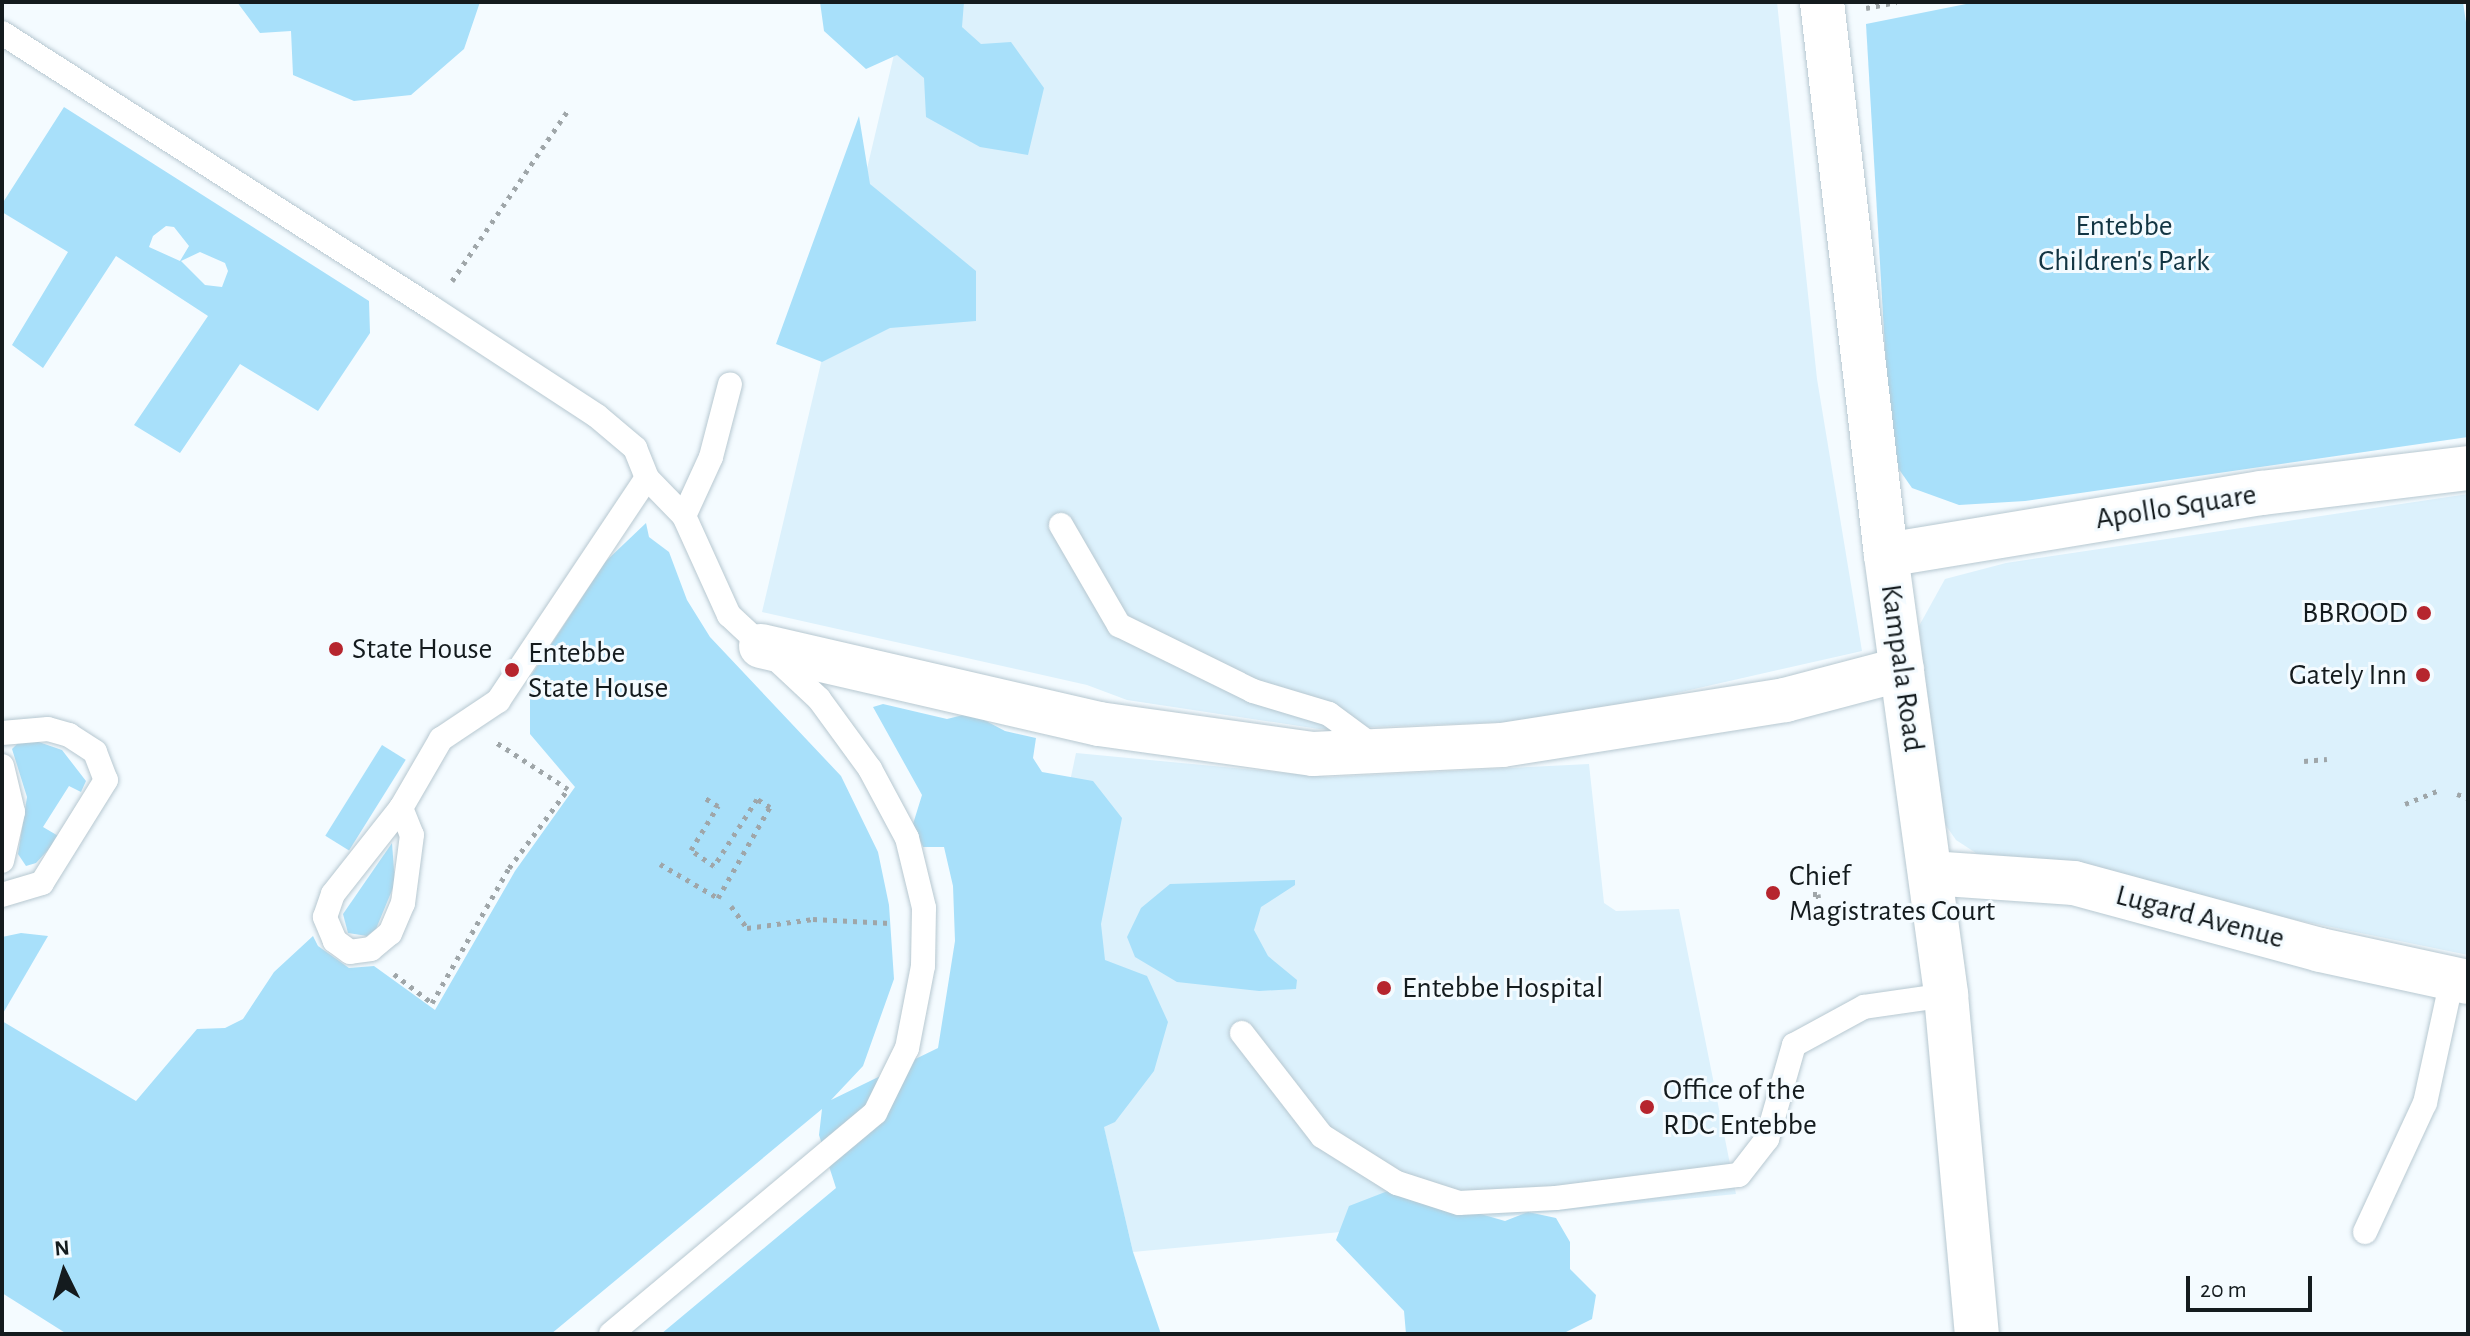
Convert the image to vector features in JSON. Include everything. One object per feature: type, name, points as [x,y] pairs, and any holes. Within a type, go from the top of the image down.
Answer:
[{"type":"street","name":"Kampala Road","points":[[1822,2],[1886,555],[1946,995],[1977,1334]]},
{"type":"street","name":"Apollo Square","points":[[1886,555],[2262,493],[2468,468]]},
{"type":"street","points":[[761,646],[1099,724],[1313,754],[1383,754],[1502,745],[1785,700],[1902,669]]},
{"type":"street","name":"Lugard Avenue","points":[[1930,873],[2074,883],[2320,950],[2460,980]]},
{"type":"lane","points":[[2,33],[597,416],[635,448],[647,478],[684,516],[729,615],[819,699],[870,769],[907,838],[924,924],[923,966],[907,1048],[875,1113],[611,1334]]},
{"type":"lane","points":[[684,516],[711,457],[730,384]]},
{"type":"lane","points":[[401,808],[412,835],[403,903],[390,933],[364,950],[350,952],[335,941],[325,917],[333,894],[356,859],[401,808],[441,739],[498,701],[647,478]]},
{"type":"lane","points":[[1061,525],[1119,625],[1253,691],[1329,714],[1383,754]]},
{"type":"lane","points":[[2,733],[48,729],[69,735],[95,752],[106,780],[42,883],[2,895]]},
{"type":"lane","points":[[2,766],[13,812],[2,861]]},
{"type":"lane","points":[[2365,1232],[2425,1103],[2460,980]]},
{"type":"lane","points":[[1242,1033],[1322,1136],[1397,1183],[1459,1203],[1542,1199],[1739,1175],[1767,1139],[1794,1045],[1864,1007],[1946,995]]},
{"type":"path","points":[[432,308],[569,109]]},
{"type":"path","points":[[364,950],[432,1003],[509,868],[568,789],[467,723]]},
{"type":"path","points":[[2304,761],[2327,759]]},
{"type":"path","points":[[2405,804],[2440,790]]},
{"type":"path","points":[[2457,794],[2468,798]]},
{"type":"path","points":[[660,864],[718,898],[770,807],[757,799],[714,866],[691,850],[718,806],[705,798]]},
{"type":"path","points":[[1813,894],[1818,894],[1821,921]]},
{"type":"path","points":[[731,906],[747,928],[813,919],[924,924]]},
{"type":"shaded area","points":[[1777,2],[1817,379],[1862,651],[1624,705],[1505,722],[1319,729],[1127,700],[1087,685],[762,612],[906,4]]},
{"type":"shaded area","points":[[2468,494],[2468,955],[1979,855],[1956,840],[1940,817],[1919,626],[1945,579],[2006,563]]},
{"type":"shaded area","name":"Entebbe Hospital","points":[[1076,753],[1329,777],[1589,764],[1604,903],[1616,911],[1679,909],[1736,1194],[1133,1252],[1089,1064],[1068,791]]},
{"type":"green space","points":[[237,2],[480,2],[464,49],[411,95],[354,101],[293,75],[291,31],[260,33]]},
{"type":"green space","points":[[820,2],[964,2],[962,27],[981,44],[1011,42],[1044,88],[1028,155],[980,147],[926,117],[924,78],[897,55],[866,69],[824,31]]},
{"type":"green space","name":"Entebbe Children's Park","points":[[1976,2],[2463,2],[2468,36],[2468,437],[2025,501],[1959,505],[1912,488],[1896,465],[1890,434],[1866,24]]},
{"type":"green space","points":[[64,107],[369,301],[370,333],[318,411],[240,364],[180,453],[134,425],[208,316],[116,256],[43,368],[12,345],[68,252],[2,212],[2,204]],"holes":[[[166,226],[174,227],[189,246],[180,261],[149,247],[153,236]],[[200,252],[225,263],[228,271],[222,287],[205,285],[181,261]]]},
{"type":"green space","points":[[859,116],[870,184],[976,271],[976,321],[890,328],[822,362],[776,344]]},
{"type":"green space","points":[[646,523],[649,537],[669,552],[687,600],[710,637],[841,776],[878,852],[889,905],[894,979],[863,1066],[831,1100],[938,1048],[955,941],[953,886],[944,847],[923,847],[913,824],[922,795],[873,707],[883,704],[947,719],[971,713],[1005,731],[1036,738],[1033,758],[1042,772],[1093,781],[1122,818],[1101,924],[1105,960],[1147,976],[1168,1022],[1154,1071],[1115,1122],[1104,1127],[1133,1252],[1161,1334],[661,1334],[836,1188],[819,1135],[822,1109],[551,1334],[67,1334],[2,1293],[2,1021],[136,1101],[197,1029],[225,1028],[243,1019],[274,972],[313,936],[318,946],[349,968],[374,966],[435,1010],[515,871],[575,787],[530,734],[530,677],[605,562]]},
{"type":"green space","points":[[33,740],[62,750],[86,781],[81,792],[69,786],[43,827],[60,837],[36,863],[26,866],[18,854],[27,797],[12,749],[20,741]]},
{"type":"green space","points":[[382,745],[406,760],[349,851],[325,836]]},
{"type":"green space","points":[[392,843],[395,883],[376,929],[367,936],[348,933],[343,914]]},
{"type":"green space","points":[[1295,880],[1295,885],[1261,907],[1254,930],[1268,956],[1297,980],[1296,989],[1259,991],[1177,982],[1135,957],[1127,937],[1141,908],[1170,884]]},
{"type":"green space","points":[[21,933],[48,936],[2,1015],[2,937]]},
{"type":"green space","points":[[1393,1189],[1505,1221],[1528,1212],[1556,1218],[1570,1242],[1570,1269],[1596,1295],[1592,1319],[1562,1334],[1406,1334],[1404,1311],[1336,1240],[1349,1206]]},
{"type":"place","name":"BBROOD","points":[[2424,613]]},
{"type":"place","name":"State House","points":[[336,649]]},
{"type":"place","name":"Entebbe State House","points":[[512,670]]},
{"type":"place","name":"Gately Inn","points":[[2423,675]]},
{"type":"place","name":"Chief Magistrates Court","points":[[1773,893]]},
{"type":"place","name":"Entebbe Hospital","points":[[1384,988]]},
{"type":"place","name":"Office of the RDC Entebbe","points":[[1647,1107]]}]
